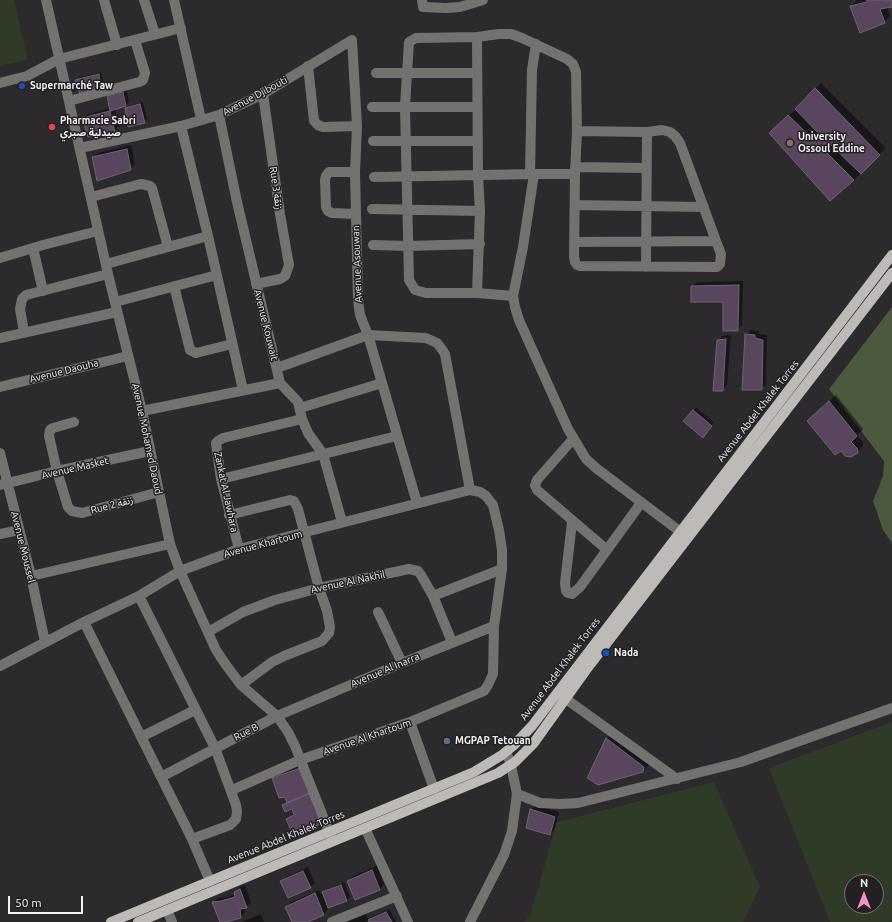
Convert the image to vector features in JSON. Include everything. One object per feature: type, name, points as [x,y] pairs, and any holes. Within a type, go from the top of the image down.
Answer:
[{"type":"main road","name":"Avenue Abdel Khalek Torres","points":[[111,922],[210,881],[331,836],[365,828],[498,773],[511,765],[524,754],[533,744],[684,535],[892,255]]},
{"type":"main road","name":"Avenue Abdel Khalek Torres","points":[[138,922],[474,772],[506,752],[524,736],[892,273]]},
{"type":"street","name":"Avenue Mohamed Daoud","points":[[46,0],[108,274],[142,411],[170,544],[180,571],[216,650],[242,685],[277,716],[288,732],[331,836]]},
{"type":"street","points":[[104,0],[117,45]]},
{"type":"street","points":[[144,0],[155,34]]},
{"type":"street","points":[[174,0],[202,120]]},
{"type":"street","points":[[422,4],[460,7],[483,0]]},
{"type":"street","points":[[0,83],[27,76],[59,59],[181,28]]},
{"type":"street","points":[[514,296],[477,293],[426,293],[415,290],[409,280],[405,106],[409,42],[416,38],[477,37],[511,34],[568,59],[573,64],[576,72],[577,131],[574,242],[575,262],[580,266],[717,267],[720,264],[722,254],[716,242],[680,143],[675,136],[670,132],[662,130],[647,132],[577,131]]},
{"type":"street","points":[[477,37],[478,176],[480,211],[480,244],[477,293]]},
{"type":"street","points":[[69,101],[143,80],[145,73],[135,40]]},
{"type":"street","name":"Avenue Djibouti","points":[[80,148],[181,126],[218,116],[263,94],[352,40]]},
{"type":"street","name":"Avenue Asouwan","points":[[352,40],[357,126],[355,172],[358,300],[360,315],[368,335],[417,504]]},
{"type":"street","points":[[536,44],[532,70],[532,174],[523,247],[514,296],[515,307],[519,320],[568,429],[586,459],[684,535]]},
{"type":"street","points":[[308,66],[314,121],[323,127],[357,126]]},
{"type":"street","points":[[376,73],[477,73]]},
{"type":"street","name":"Rue 3 زنقة","points":[[256,284],[280,279],[285,276],[289,265],[280,214],[263,94]]},
{"type":"street","points":[[372,107],[477,107]]},
{"type":"street","name":"Avenue Kouwait","points":[[218,116],[280,383]]},
{"type":"street","points":[[181,126],[243,390]]},
{"type":"street","points":[[646,267],[647,132]]},
{"type":"street","points":[[373,141],[478,141]]},
{"type":"street","points":[[374,177],[478,176],[646,168]]},
{"type":"street","points":[[355,172],[329,172],[326,176],[326,207],[332,213],[356,214]]},
{"type":"street","points":[[91,198],[141,184],[150,186],[152,188],[168,247]]},
{"type":"street","points":[[575,205],[704,207]]},
{"type":"street","points":[[372,209],[480,211]]},
{"type":"street","points":[[0,258],[98,231]]},
{"type":"street","points":[[106,264],[208,236]]},
{"type":"street","points":[[574,242],[716,242]]},
{"type":"street","points":[[373,245],[408,246],[480,244]]},
{"type":"street","points":[[33,248],[43,291]]},
{"type":"street","points":[[24,332],[20,309],[22,299],[26,295],[108,274]]},
{"type":"street","points":[[0,338],[116,307],[174,286],[217,275]]},
{"type":"street","points":[[174,286],[190,350],[196,353],[232,344]]},
{"type":"street","points":[[277,368],[368,335],[426,338],[437,343],[442,348],[445,354],[470,490],[480,492],[494,505],[502,550],[502,569],[494,626]]},
{"type":"street","name":"Avenue Daouha","points":[[0,387],[128,356]]},
{"type":"street","points":[[142,411],[280,383],[293,396],[300,408],[302,419],[308,433],[323,454],[342,522]]},
{"type":"street","points":[[300,408],[382,383]]},
{"type":"street","name":"Zankat Al Jawhara","points":[[239,549],[220,479],[216,447],[218,441],[223,438],[302,419]]},
{"type":"street","points":[[57,471],[49,433],[53,428],[74,422]]},
{"type":"street","points":[[220,479],[397,436]]},
{"type":"street","points":[[573,439],[537,480],[537,490],[606,550]]},
{"type":"street","name":"Avenue Masket","points":[[4,484],[150,451]]},
{"type":"street","name":"Avenue Moussel","points":[[0,453],[4,484],[19,530],[31,576],[45,642]]},
{"type":"street","name":"Rue 2 زنقة","points":[[57,471],[68,507],[72,511],[82,513],[158,492]]},
{"type":"street","name":"Avenue Khartoum","points":[[0,666],[84,622],[138,596],[180,571],[239,549],[470,490]]},
{"type":"street","points":[[229,515],[290,500],[294,501],[305,533],[319,588],[327,611],[330,627],[327,638],[272,662],[242,685]]},
{"type":"street","points":[[572,522],[565,583],[566,591],[572,594],[580,587],[641,503]]},
{"type":"street","points":[[0,534],[19,530]]},
{"type":"street","points":[[31,576],[170,544]]},
{"type":"street","name":"Avenue Al Nakhil","points":[[208,632],[261,604],[319,588],[409,569],[418,571],[421,575],[433,596],[452,642]]},
{"type":"street","points":[[433,596],[502,569]]},
{"type":"street","points":[[138,596],[215,748],[232,790],[236,805],[236,819],[230,824],[192,839]]},
{"type":"street","points":[[378,612],[402,662]]},
{"type":"street","points":[[84,622],[192,839],[210,881]]},
{"type":"street","name":"Avenue Al Inarra","points":[[277,716],[402,662],[494,626]]},
{"type":"street","name":"Avenue Al Khartoum","points":[[232,790],[300,760],[410,722],[484,691],[493,674],[494,626]]},
{"type":"street","points":[[566,699],[677,779]]},
{"type":"street","points":[[517,794],[540,803],[578,803],[741,762],[892,708]]},
{"type":"street","points":[[141,737],[195,710]]},
{"type":"street","name":"Rue B","points":[[161,777],[277,716]]},
{"type":"street","points":[[410,722],[434,789]]},
{"type":"street","points":[[470,922],[504,855],[512,830],[517,794],[511,765],[506,752]]},
{"type":"street","points":[[365,828],[408,922]]},
{"type":"street","points":[[332,922],[397,896]]},
{"type":"street","points":[[167,910],[172,922]]},
{"type":"green space","points":[[0,0],[14,0],[28,60],[0,66]]},
{"type":"green space","points":[[892,307],[892,543],[883,530],[873,501],[883,476],[884,461],[829,389]]},
{"type":"green space","points":[[892,722],[892,920],[888,922],[830,922],[769,768]]},
{"type":"green space","points":[[714,782],[760,887],[743,922],[525,922],[531,913],[557,822]]},
{"type":"building","points":[[867,0],[892,0],[892,7],[880,9],[885,23],[860,33],[850,6],[867,2]]},
{"type":"building","points":[[99,74],[101,89],[80,94],[75,80]]},
{"type":"building","points":[[815,88],[880,155],[861,174],[830,144],[823,149],[854,180],[830,201],[769,133],[788,115],[816,142],[822,137],[795,109]]},
{"type":"building","points":[[123,92],[126,106],[110,111],[107,96]]},
{"type":"building","points":[[140,104],[145,123],[128,127],[125,108]]},
{"type":"building","points":[[110,111],[115,132],[88,137],[82,118]]},
{"type":"building","points":[[127,149],[131,170],[97,181],[92,157]]},
{"type":"building","points":[[739,285],[738,331],[723,331],[723,302],[691,302],[691,286]]},
{"type":"building","points":[[745,334],[755,335],[755,338],[763,340],[762,390],[742,390]]},
{"type":"building","points":[[726,339],[723,391],[713,391],[717,340]]},
{"type":"building","points":[[829,401],[857,436],[851,442],[857,448],[858,453],[851,457],[845,456],[841,451],[835,455],[807,421]]},
{"type":"building","points":[[693,410],[712,426],[703,438],[683,421]]},
{"type":"building","points":[[606,738],[644,767],[643,772],[598,785],[587,778]]},
{"type":"building","points":[[300,768],[310,793],[287,803],[285,797],[279,798],[272,778]]},
{"type":"building","points":[[310,793],[323,823],[293,835],[286,819],[294,815],[292,809],[285,812],[282,805]]},
{"type":"building","points":[[530,809],[555,817],[550,835],[526,828]]},
{"type":"building","points":[[372,870],[380,890],[355,900],[347,881]]},
{"type":"building","points":[[303,871],[311,888],[288,898],[280,881]]},
{"type":"building","points":[[341,885],[347,901],[328,908],[322,892]]},
{"type":"building","points":[[240,889],[247,908],[240,909],[241,918],[220,922],[212,902],[235,897],[234,892]]},
{"type":"building","points":[[315,893],[324,915],[308,922],[292,922],[285,907]]},
{"type":"building","points":[[386,912],[392,922],[369,922],[368,920]]},
{"type":"place","name":"Supermarché Taw","points":[[22,86]]},
{"type":"place","name":"Pharmacie Sabri صيدلية صبري","points":[[52,127]]},
{"type":"place","name":"University Ossoul Eddine","points":[[790,143]]},
{"type":"place","name":"Nada","points":[[606,653]]},
{"type":"place","name":"MGPAP Tetouan","points":[[447,741]]}]
